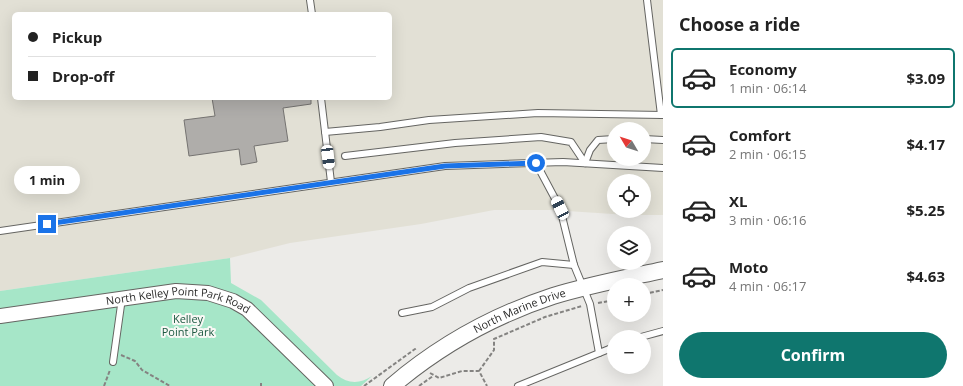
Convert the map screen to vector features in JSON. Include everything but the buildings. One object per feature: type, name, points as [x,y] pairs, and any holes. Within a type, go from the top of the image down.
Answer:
[{"type":"main road","name":"North Marine Drive","points":[[392,386],[422,362],[462,336],[531,304],[583,288],[663,270]]},
{"type":"street","name":"North Kelley Point Park Road","points":[[0,316],[176,290],[208,293],[233,301],[255,315],[326,386]]},
{"type":"lane","points":[[310,0],[312,12]]},
{"type":"lane","points":[[325,132],[380,128],[429,120],[538,113],[662,115],[647,0]]},
{"type":"lane","points":[[322,100],[331,182]]},
{"type":"lane","points":[[345,156],[455,143],[541,137],[571,142],[585,163]]},
{"type":"lane","points":[[585,163],[590,150],[598,140],[607,139]]},
{"type":"lane","points":[[651,139],[663,140]]},
{"type":"lane","points":[[536,163],[560,208],[574,265],[590,304],[599,353]]},
{"type":"lane","points":[[0,231],[445,166],[585,163],[663,168]]},
{"type":"lane","points":[[402,313],[432,307],[469,288],[542,262],[574,265]]},
{"type":"lane","points":[[113,362],[122,298]]},
{"type":"lane","points":[[651,334],[663,331]]},
{"type":"lane","points":[[518,386],[607,350]]},
{"type":"path","points":[[651,293],[663,290]]},
{"type":"path","points":[[479,371],[494,350],[494,339],[545,317],[590,304],[607,301]]},
{"type":"path","points":[[114,352],[135,361],[142,370],[170,386]]},
{"type":"path","points":[[104,386],[113,362]]},
{"type":"path","points":[[419,386],[433,376],[439,378],[462,371],[479,371]]},
{"type":"path","points":[[479,371],[486,386]]},
{"type":"shaded area","points":[[0,0],[663,0],[663,215],[651,215],[651,174],[607,174],[607,214],[552,210],[494,210],[421,224],[290,243],[230,258],[0,291]]},
{"type":"green space","name":"Kelley Point Park","points":[[230,258],[231,283],[261,300],[337,375],[345,380],[354,382],[368,379],[372,376],[361,386],[0,386],[0,291]]},
{"type":"route","points":[[47,224],[445,166],[536,163]]}]
